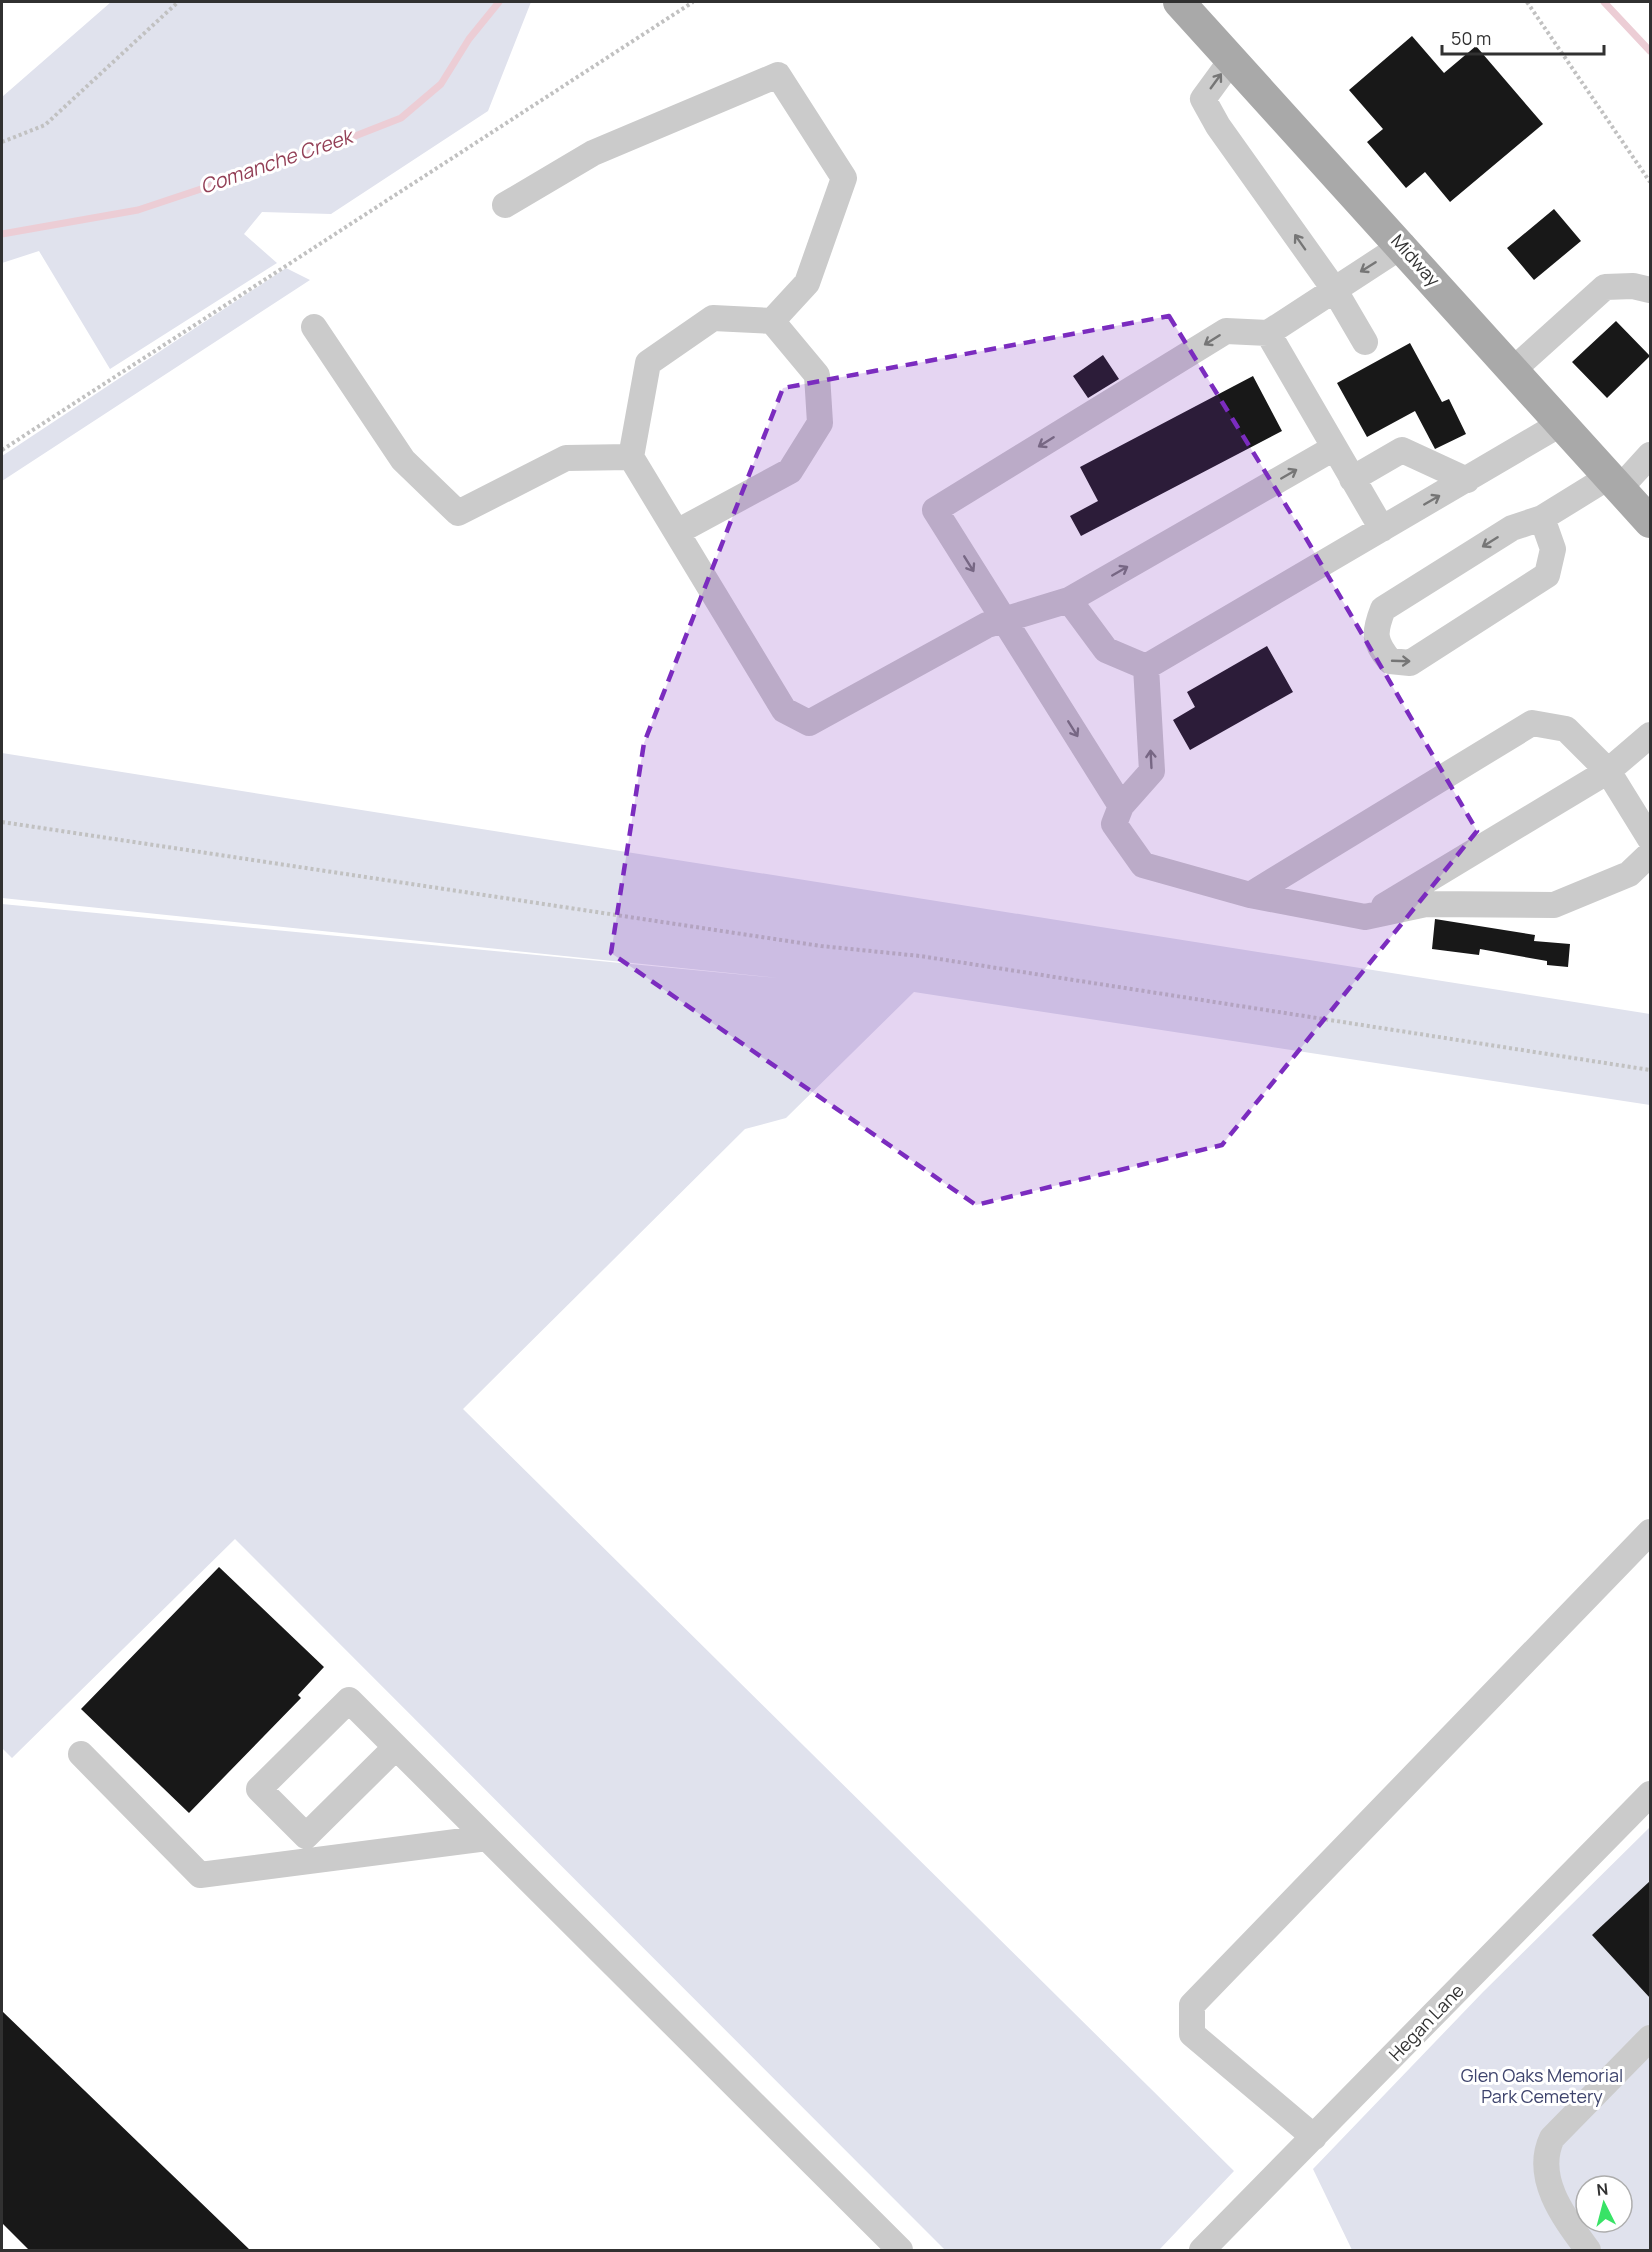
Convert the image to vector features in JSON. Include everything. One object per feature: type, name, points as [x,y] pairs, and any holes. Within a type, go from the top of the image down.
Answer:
[{"type":"main road","name":"Midway","points":[[1179,2],[1403,245],[1650,522]]},
{"type":"street","points":[[1233,58],[1203,99],[1218,126],[1334,289],[1365,342]]},
{"type":"street","points":[[505,205],[593,153],[778,75],[844,178],[807,283],[772,321]]},
{"type":"street","points":[[1122,806],[935,510],[1226,331],[1268,333],[1403,245]]},
{"type":"street","points":[[1514,369],[1605,287],[1634,286],[1650,290]]},
{"type":"street","points":[[677,532],[790,471],[820,423],[817,375],[772,321],[713,318],[648,363],[631,457],[784,710],[809,723],[987,625],[1069,600],[1334,448]]},
{"type":"street","points":[[315,327],[403,460],[458,513],[566,458],[631,457]]},
{"type":"street","points":[[1268,333],[1382,529]]},
{"type":"street","points":[[1146,667],[1562,423]]},
{"type":"street","points":[[1352,479],[1402,450],[1467,480]]},
{"type":"street","points":[[1542,518],[1553,549],[1547,575],[1410,663],[1390,661],[1379,648],[1375,629],[1383,609],[1512,528],[1542,518],[1615,482],[1650,455]]},
{"type":"street","points":[[1069,600],[1106,651],[1146,667]]},
{"type":"street","points":[[1146,667],[1152,771],[1122,806],[1114,824],[1143,865],[1250,895],[1365,917],[1426,904],[1554,905],[1629,874],[1650,854]]},
{"type":"street","points":[[1250,895],[1532,723],[1566,729],[1608,771],[1650,839]]},
{"type":"street","points":[[1365,917],[1608,771],[1650,735]]},
{"type":"street","points":[[1314,2137],[1192,2034],[1192,2005],[1650,1532]]},
{"type":"street","points":[[307,1848],[259,1789],[349,1700],[900,2250]]},
{"type":"street","points":[[307,1848],[396,1747]]},
{"type":"street","points":[[81,1754],[200,1875],[307,1848],[487,1838]]},
{"type":"street","name":"Hegan Lane","points":[[1202,2250],[1650,1794]]},
{"type":"street","points":[[1588,2250],[1569,2225],[1552,2192],[1545,2171],[1547,2148],[1552,2138],[1650,2038]]},
{"type":"path","points":[[2,142],[45,125],[178,2]]},
{"type":"path","points":[[2,450],[693,2]]},
{"type":"path","points":[[1527,2],[1650,182]]},
{"type":"path","points":[[2,822],[821,946],[920,956],[1650,1070]]},
{"type":"highlighted area","points":[[1169,316],[1303,533],[1477,831],[1222,1145],[976,1205],[611,953],[644,743],[783,388]]},
{"type":"green space","points":[[111,2],[531,2],[488,111],[331,214],[262,212],[244,234],[277,263],[110,369],[39,251],[2,263],[2,97]]},
{"type":"green space","points":[[286,268],[310,280],[2,481],[2,456]]},
{"type":"green space","points":[[2,753],[1650,1014],[1650,1105],[914,992],[786,1118],[745,1129],[463,1409],[1234,2171],[1159,2250],[945,2250],[235,1539],[12,1758],[2,1748],[2,904],[778,978],[2,898]]},
{"type":"green space","name":"Glen Oaks Memorial Park Cemetery","points":[[1650,1827],[1650,2250],[1352,2250],[1313,2169],[1483,1992]]},
{"type":"building","points":[[1412,36],[1444,73],[1476,46],[1543,124],[1450,202],[1425,172],[1406,188],[1367,142],[1383,129],[1349,90]]},
{"type":"building","points":[[1554,209],[1581,241],[1534,280],[1507,248]]},
{"type":"building","points":[[1616,321],[1650,356],[1607,398],[1572,362]]},
{"type":"building","points":[[1410,343],[1442,402],[1449,399],[1466,434],[1435,449],[1415,411],[1367,437],[1337,383]]},
{"type":"building","points":[[1103,355],[1119,379],[1088,398],[1073,376]]},
{"type":"building","points":[[1253,376],[1282,431],[1081,536],[1070,516],[1098,501],[1080,467]]},
{"type":"building","points":[[1267,646],[1293,692],[1190,750],[1173,720],[1195,707],[1187,692]]},
{"type":"building","points":[[1435,919],[1535,935],[1534,941],[1570,944],[1568,967],[1547,965],[1547,961],[1480,949],[1479,955],[1432,949]]},
{"type":"building","points":[[219,1567],[324,1667],[298,1695],[301,1698],[189,1813],[81,1709]]},
{"type":"building","points":[[1650,1881],[1650,1998],[1592,1935]]},
{"type":"building","points":[[2,2011],[250,2250],[29,2250],[2,2223]]},
{"type":"waterway","name":"Comanche Creek","points":[[2,234],[138,210],[327,147],[401,118],[441,84],[469,39],[499,2]]},
{"type":"waterway","name":"Comanche Creek","points":[[1604,2],[1650,51]]}]
